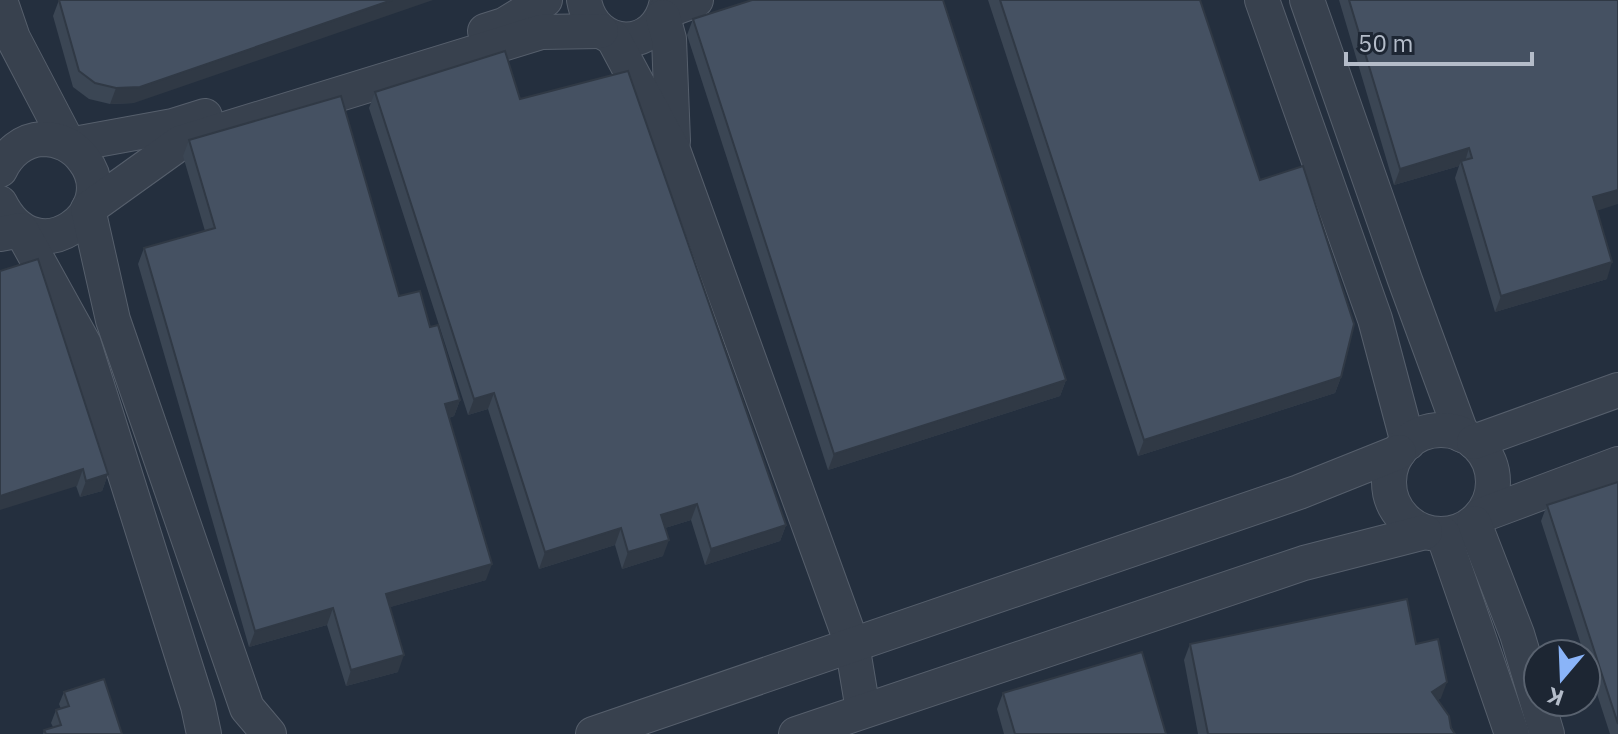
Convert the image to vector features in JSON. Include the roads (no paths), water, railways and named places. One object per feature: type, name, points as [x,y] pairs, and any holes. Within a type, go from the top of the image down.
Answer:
[{"type":"street","points":[[0,0],[13,38],[69,145],[84,159],[92,175],[94,184],[88,209],[113,320],[247,708],[269,734]]},
{"type":"street","points":[[1,160],[18,147],[35,140],[51,139],[69,145],[188,122],[504,25],[545,0]]},
{"type":"street","points":[[584,0],[587,12],[607,34],[673,150],[852,644],[863,710]]},
{"type":"street","points":[[593,734],[1299,492],[1403,448],[1434,431],[1448,431],[1468,439],[1485,454],[1493,485],[1490,501],[1456,526],[1411,524],[1399,513],[1392,498],[1389,483],[1391,467],[1403,448],[1375,319],[1262,0]]},
{"type":"street","points":[[1307,0],[1405,280],[1468,439]]},
{"type":"street","points":[[11,232],[59,234],[74,226],[88,209],[180,143],[541,32],[637,38],[648,34],[673,7]]},
{"type":"street","points":[[673,7],[669,39],[673,150]]},
{"type":"street","points":[[0,203],[11,232],[84,344],[198,706],[204,734]]},
{"type":"street","points":[[1468,439],[1618,390]]},
{"type":"street","points":[[796,734],[1304,563],[1456,526],[1618,464]]},
{"type":"street","points":[[1456,526],[1512,734]]},
{"type":"street","points":[[1456,526],[1517,634],[1547,734]]}]
